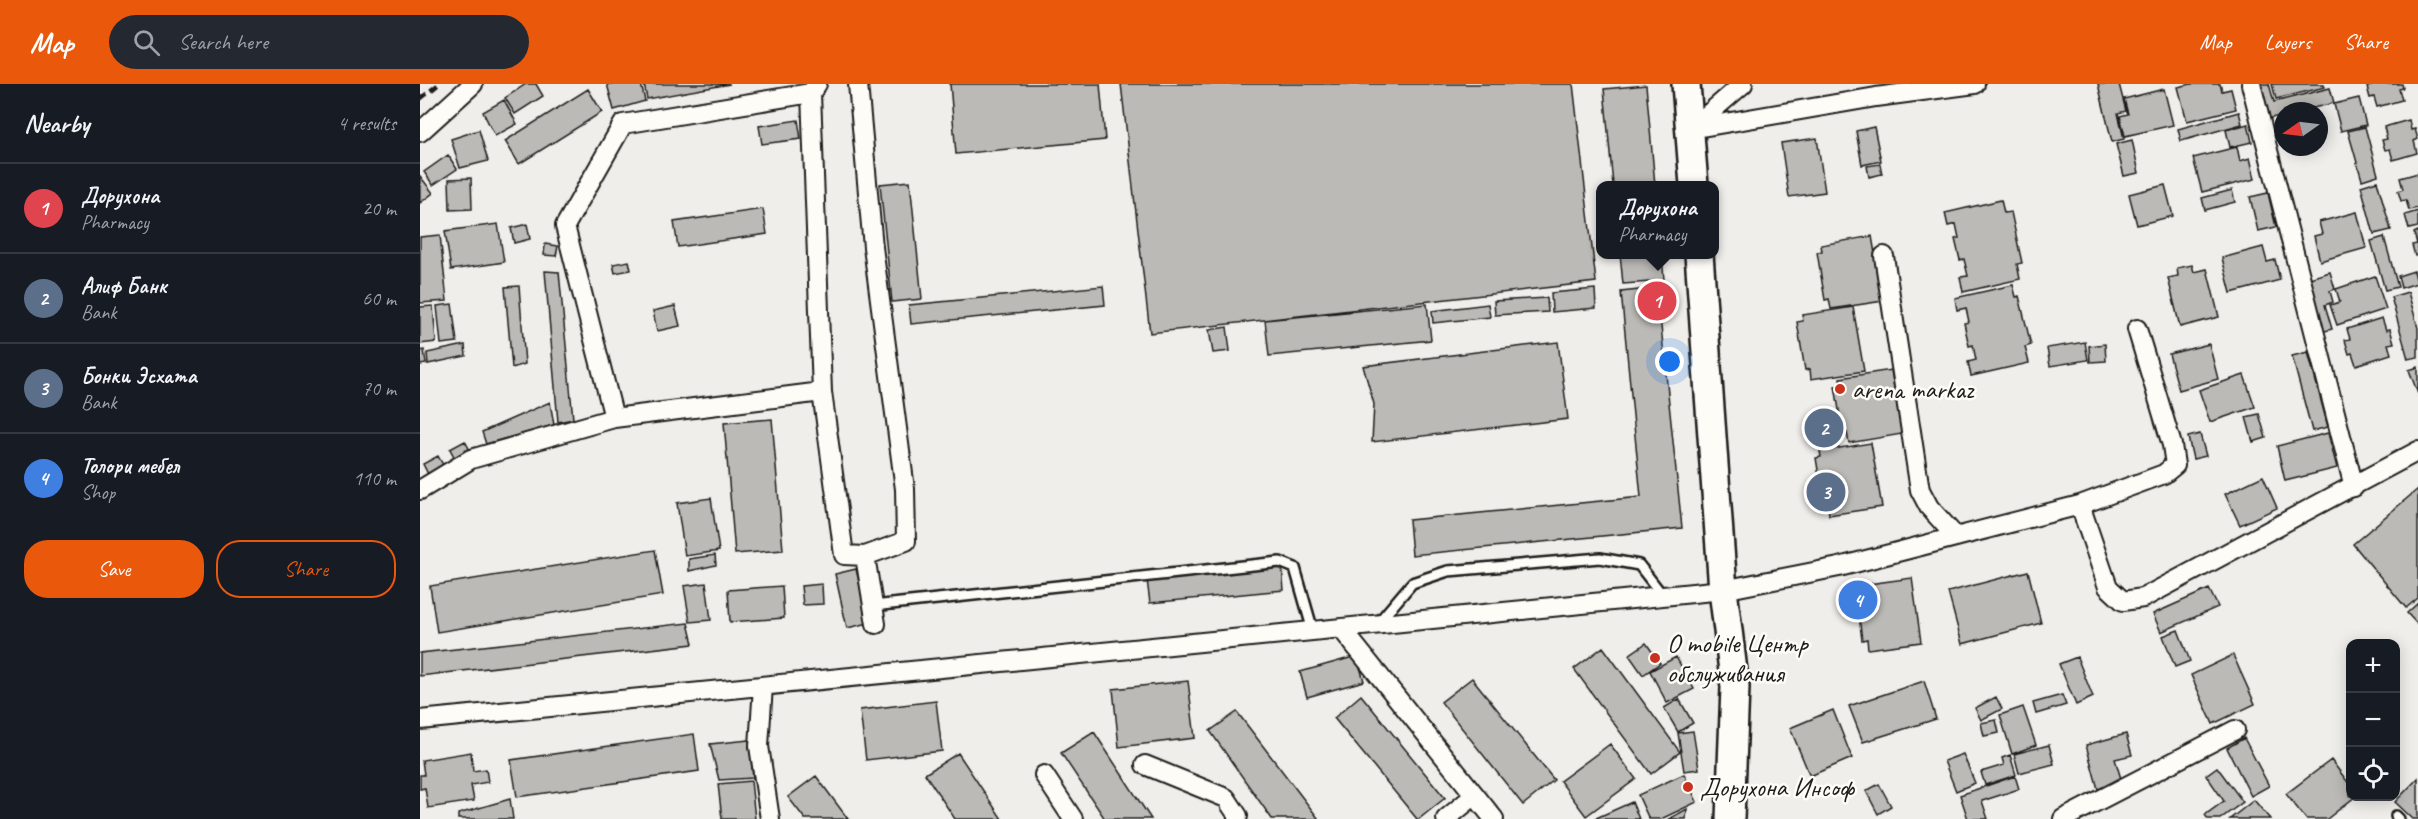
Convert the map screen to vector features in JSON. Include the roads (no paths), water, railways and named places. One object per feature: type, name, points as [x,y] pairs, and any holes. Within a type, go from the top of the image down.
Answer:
[{"type":"main road","points":[[1686,84],[1694,181]]},
{"type":"main road","points":[[1699,259],[1723,590],[1735,687],[1730,819]]},
{"type":"street","points":[[420,132],[474,84]]},
{"type":"street","points":[[614,418],[565,226],[623,124],[814,88],[822,393],[844,555],[864,555],[906,541],[904,489],[873,248],[858,84]]},
{"type":"street","points":[[1690,129],[1743,84]]},
{"type":"street","points":[[1690,129],[1975,84]]},
{"type":"street","points":[[2251,84],[2354,487]]},
{"type":"street","points":[[1884,256],[1920,490],[1929,507],[1956,537]]},
{"type":"street","points":[[420,720],[1723,590],[1839,567],[2080,505],[2164,474],[2175,465],[2172,445],[2138,329]]},
{"type":"street","points":[[420,490],[471,459],[614,418],[822,393]]},
{"type":"street","points":[[2080,505],[2108,586],[2123,602],[2143,598],[2354,487],[2418,450]]},
{"type":"street","points":[[864,555],[875,615]]},
{"type":"street","points":[[1341,628],[1494,819]]},
{"type":"street","points":[[763,686],[759,746],[770,819]]},
{"type":"street","points":[[2064,819],[2235,730]]},
{"type":"street","points":[[1146,765],[1226,798],[1238,816],[1237,819]]},
{"type":"street","points":[[1044,775],[1073,819]]},
{"type":"street","points":[[1446,819],[1476,795]]},
{"type":"lane","points":[[1378,624],[1412,583],[1448,571],[1600,558],[1639,565],[1663,596]]},
{"type":"lane","points":[[875,615],[1280,562],[1295,568],[1313,631]]},
{"type":"railway","points":[[420,99],[439,84]]},
{"type":"place","name":"Дорухона","points":[[1657,301]]},
{"type":"place","name":"arena markaz","points":[[1840,389]]},
{"type":"place","name":"Алиф Банк","points":[[1824,428]]},
{"type":"place","name":"Бонки Эсхата","points":[[1826,492]]},
{"type":"place","name":"Толори мебел","points":[[1858,600]]},
{"type":"place","name":"O mobile Центр обслуживания","points":[[1655,658]]},
{"type":"place","name":"Дорухона Инсоф","points":[[1688,787]]}]
